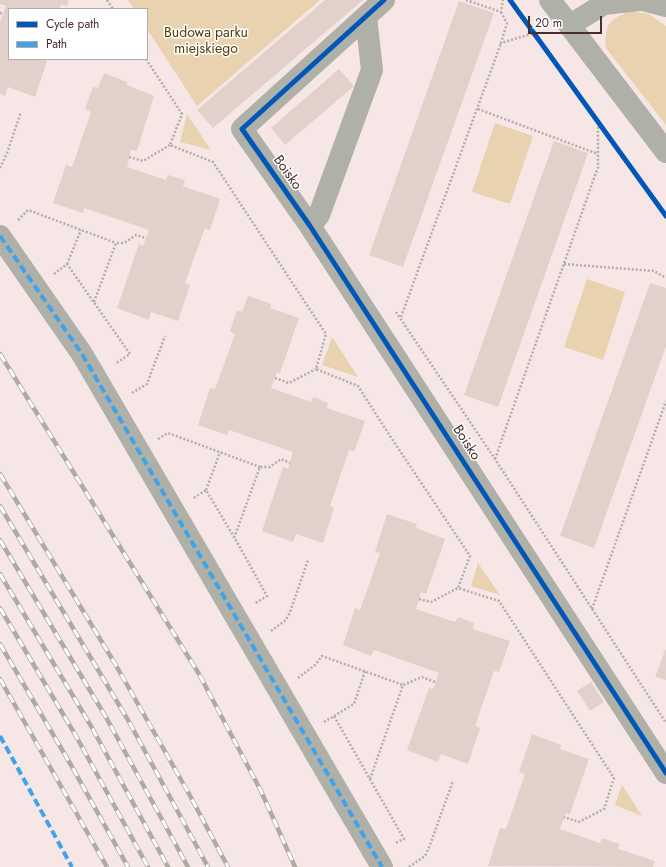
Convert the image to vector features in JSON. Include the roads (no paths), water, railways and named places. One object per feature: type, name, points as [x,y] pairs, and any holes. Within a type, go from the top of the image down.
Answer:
[{"type":"street","points":[[310,226],[319,215],[372,70],[366,17],[384,0]]},
{"type":"street","points":[[550,0],[666,152]]},
{"type":"street","points":[[570,25],[604,4],[639,0]]},
{"type":"street","points":[[643,0],[666,6]]},
{"type":"street","name":"Boisko","points":[[366,17],[242,129],[310,226],[666,773]]},
{"type":"street","points":[[8,230],[382,867]]},
{"type":"railway","points":[[0,354],[199,674],[261,791],[295,867]]},
{"type":"railway","points":[[0,474],[114,662],[188,792],[228,867]]},
{"type":"railway","points":[[0,506],[128,720],[208,867]]},
{"type":"railway","points":[[0,540],[107,719],[188,867]]},
{"type":"railway","points":[[0,574],[91,726],[168,867]]},
{"type":"railway","points":[[0,608],[76,736],[148,867]]},
{"type":"railway","points":[[0,644],[71,765],[128,867]]},
{"type":"railway","points":[[0,679],[107,867]]},
{"type":"park label","name":"Budowa parku miejskiego","points":[[206,42]]}]
